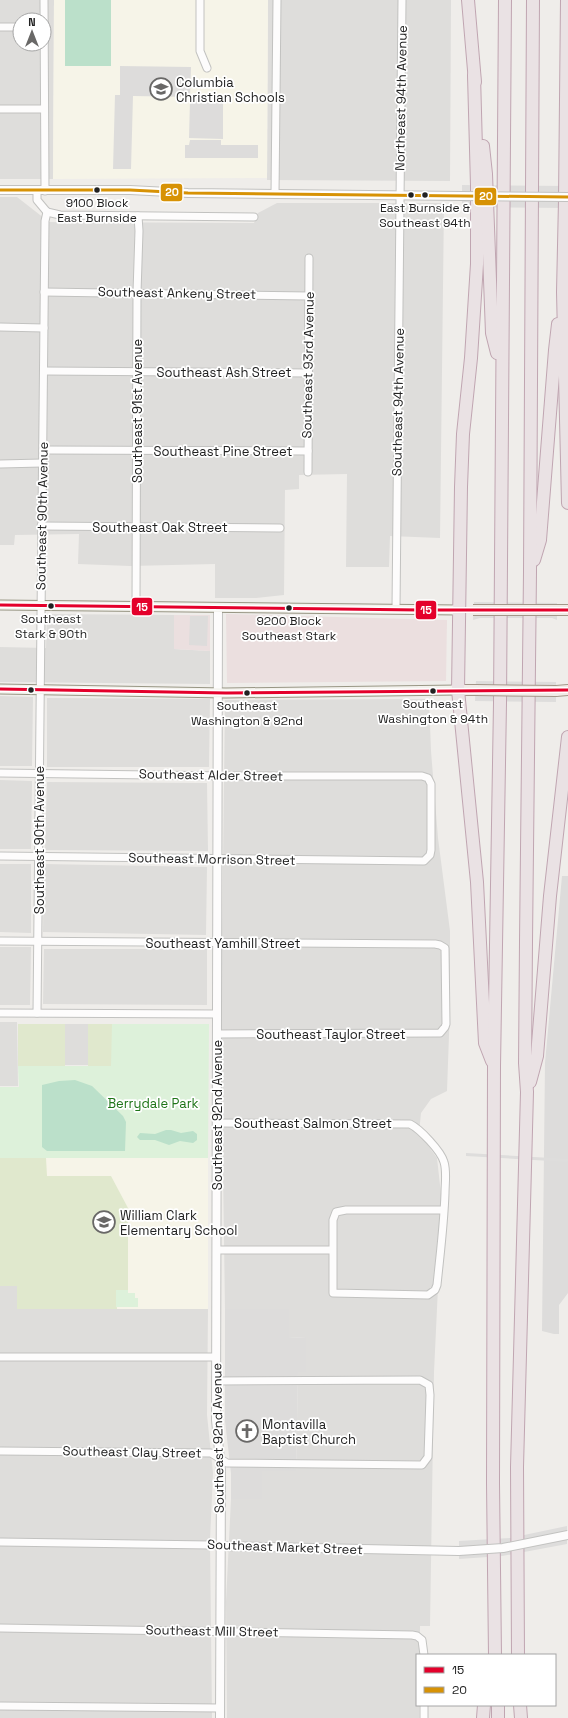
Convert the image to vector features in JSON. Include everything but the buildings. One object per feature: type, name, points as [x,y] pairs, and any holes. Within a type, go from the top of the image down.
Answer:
[{"type":"highway","points":[[468,0],[474,75],[485,169],[492,333],[501,369]]},
{"type":"highway","points":[[495,1649],[493,1483],[494,1066],[500,695],[501,369],[505,0]]},
{"type":"highway","points":[[518,1654],[517,1467],[527,1092],[525,1063],[534,0]]},
{"type":"highway","points":[[533,18],[538,0]]},
{"type":"highway","points":[[567,0],[566,200],[563,292],[568,503]]},
{"type":"highway","points":[[474,75],[477,186],[477,264],[471,358],[463,434],[458,610],[458,690],[477,882],[485,1043],[494,1066]]},
{"type":"highway","points":[[530,572],[540,540],[555,350],[563,292]]},
{"type":"highway","points":[[527,1092],[537,1056],[550,896],[568,737]]},
{"type":"highway","points":[[483,1718],[484,1706]]},
{"type":"highway","points":[[498,1706],[498,1718]]},
{"type":"highway","points":[[520,1706],[521,1718]]},
{"type":"main road","points":[[0,605],[568,610]]},
{"type":"main road","points":[[0,689],[217,693],[568,690]]},
{"type":"street","points":[[44,0],[44,12]]},
{"type":"street","points":[[200,0],[200,51],[207,68]]},
{"type":"street","points":[[275,194],[277,0]]},
{"type":"street","name":"Northeast 94th Avenue","points":[[400,196],[402,0]]},
{"type":"street","points":[[0,27],[12,28]]},
{"type":"street","points":[[44,52],[44,109],[41,190],[37,200],[47,212],[60,215],[254,217]]},
{"type":"street","points":[[0,109],[44,109]]},
{"type":"street","points":[[0,190],[130,190],[188,194],[568,197]]},
{"type":"street","name":"Southeast 94th Avenue","points":[[396,609],[400,196]]},
{"type":"street","name":"Southeast 90th Avenue","points":[[37,1013],[41,526],[45,221],[47,212]]},
{"type":"street","name":"Southeast 91st Avenue","points":[[136,606],[137,293],[140,231],[138,216]]},
{"type":"street","name":"Southeast 93rd Avenue","points":[[308,472],[309,258]]},
{"type":"street","name":"Southeast Ankeny Street","points":[[44,292],[309,296]]},
{"type":"street","points":[[0,328],[44,328]]},
{"type":"street","name":"Southeast Ash Street","points":[[44,371],[308,373]]},
{"type":"street","name":"Southeast Pine Street","points":[[43,450],[308,451]]},
{"type":"street","points":[[0,464],[42,463]]},
{"type":"street","name":"Southeast Oak Street","points":[[41,526],[280,528]]},
{"type":"street","name":"Southeast 92nd Avenue","points":[[218,607],[216,1420],[220,1458],[220,1718]]},
{"type":"street","name":"Southeast Alder Street","points":[[0,773],[422,776],[428,778],[431,784],[431,852],[424,861]]},
{"type":"street","name":"Southeast Morrison Street","points":[[0,856],[218,860],[424,861]]},
{"type":"street","name":"Southeast Yamhill Street","points":[[0,941],[440,945],[444,948],[446,1024],[443,1030]]},
{"type":"street","points":[[0,1013],[217,1014]]},
{"type":"street","name":"Southeast Taylor Street","points":[[217,1034],[434,1034],[440,1033],[443,1030]]},
{"type":"street","name":"Southeast Salmon Street","points":[[217,1123],[410,1124],[416,1127],[439,1153],[444,1161],[444,1210]]},
{"type":"street","points":[[346,1210],[444,1210],[437,1285],[431,1293],[428,1295],[333,1293],[333,1220],[336,1212],[346,1210]]},
{"type":"street","points":[[217,1250],[332,1250]]},
{"type":"street","points":[[0,1357],[216,1357]]},
{"type":"street","name":"Southeast Clay Street","points":[[0,1451],[211,1453],[227,1463],[422,1465],[428,1457],[430,1403],[429,1385],[420,1380],[216,1381]]},
{"type":"street","name":"Southeast Market Street","points":[[0,1542],[459,1551],[503,1548],[568,1535]]},
{"type":"street","name":"Southeast Mill Street","points":[[0,1628],[412,1635],[417,1636],[422,1640],[424,1654]]},
{"type":"street","points":[[0,1706],[220,1708]]},
{"type":"street","points":[[424,1706],[424,1718]]},
{"type":"shaded area","points":[[0,0],[54,0],[53,179],[0,179]]},
{"type":"shaded area","name":"Columbia Christian Schools","points":[[54,0],[268,0],[267,178],[53,179]]},
{"type":"shaded area","points":[[268,0],[451,0],[450,181],[267,180]]},
{"type":"shaded area","points":[[120,66],[191,67],[190,97],[133,96],[131,169],[113,169],[115,95],[120,95]]},
{"type":"shaded area","points":[[190,100],[223,101],[223,139],[189,138]]},
{"type":"shaded area","points":[[190,140],[221,140],[221,145],[258,145],[258,158],[185,158],[185,145],[189,145]]},
{"type":"shaded area","points":[[0,197],[17,197],[49,222],[254,223],[258,213],[277,203],[444,203],[440,538],[390,536],[389,567],[346,567],[347,474],[299,475],[299,489],[285,490],[284,595],[256,598],[215,598],[215,564],[130,566],[78,564],[79,534],[15,535],[14,545],[0,545]]},
{"type":"shaded area","points":[[47,614],[174,615],[174,649],[210,651],[210,684],[0,682],[0,647],[46,648]]},
{"type":"shaded area","points":[[226,614],[447,620],[446,681],[227,683]]},
{"type":"shaded area","points":[[174,615],[210,615],[210,651],[174,649]]},
{"type":"shaded area","points":[[190,616],[208,616],[207,646],[189,645]]},
{"type":"shaded area","points":[[0,696],[33,697],[32,766],[0,766]]},
{"type":"shaded area","points":[[47,698],[210,699],[209,767],[47,767]]},
{"type":"shaded area","points":[[429,699],[431,751],[438,838],[450,931],[450,1008],[447,1091],[431,1099],[421,1113],[419,1133],[437,1158],[442,1203],[434,1372],[430,1626],[420,1626],[420,1654],[416,1654],[416,1706],[419,1706],[419,1718],[227,1718],[226,1602],[231,1499],[262,1499],[262,1470],[296,1471],[298,1372],[306,1372],[306,1337],[289,1338],[289,1309],[225,1309],[221,1028],[225,700]]},
{"type":"shaded area","points":[[0,780],[32,781],[31,849],[0,849]]},
{"type":"shaded area","points":[[47,782],[207,783],[208,851],[45,850]]},
{"type":"shaded area","points":[[0,864],[31,864],[31,933],[0,932]]},
{"type":"shaded area","points":[[44,864],[207,867],[206,935],[43,932]]},
{"type":"shaded area","points":[[562,876],[568,876],[568,1293],[559,1305],[559,1334],[554,1334],[542,1331],[545,1063]]},
{"type":"shaded area","points":[[0,947],[31,947],[30,1005],[0,1005]]},
{"type":"shaded area","points":[[44,949],[207,949],[207,1005],[43,1004]]},
{"type":"shaded area","points":[[0,1022],[17,1022],[18,1086],[0,1086]]},
{"type":"shaded area","points":[[65,1024],[88,1024],[88,1065],[65,1065]]},
{"type":"shaded area","name":"William Clark Elementary School","points":[[0,1158],[208,1158],[208,1309],[17,1309],[17,1286],[0,1286]]},
{"type":"shaded area","points":[[0,1286],[17,1286],[17,1309],[208,1309],[207,1415],[213,1473],[210,1540],[212,1718],[0,1718]]},
{"type":"shaded area","points":[[225,1309],[289,1309],[289,1338],[306,1337],[306,1372],[298,1372],[296,1471],[262,1471],[262,1499],[231,1499],[231,1473],[225,1421]]},
{"type":"green space","points":[[65,0],[111,0],[111,66],[65,66]]},
{"type":"green space","points":[[18,1024],[65,1024],[65,1066],[18,1066]]},
{"type":"green space","points":[[88,1024],[112,1024],[112,1066],[88,1066]]},
{"type":"green space","name":"Berrydale Park","points":[[112,1024],[209,1024],[208,1158],[0,1158],[0,1087],[19,1087],[18,1066],[111,1066]]},
{"type":"green space","points":[[75,1080],[92,1086],[123,1116],[126,1122],[125,1151],[47,1151],[42,1147],[42,1085],[59,1081]]},
{"type":"green space","points":[[166,1130],[181,1133],[193,1131],[197,1134],[197,1140],[193,1143],[180,1141],[169,1145],[155,1140],[140,1140],[137,1137],[140,1133],[155,1134]]},
{"type":"green space","points":[[0,1158],[46,1158],[47,1176],[111,1176],[128,1208],[128,1290],[116,1290],[117,1309],[17,1309],[17,1286],[0,1286]]},
{"type":"green space","points":[[116,1290],[128,1290],[128,1293],[135,1293],[135,1298],[138,1298],[138,1307],[116,1307]]},
{"type":"pier","points":[[462,185],[568,186],[568,208],[462,207]]},
{"type":"pier","points":[[474,602],[557,603],[557,620],[552,618],[480,618],[473,620]]},
{"type":"pier","points":[[476,681],[556,682],[556,702],[475,701]]},
{"type":"pier","points":[[466,1153],[568,1159],[568,1162],[466,1156]]},
{"type":"pier","points":[[567,1526],[567,1544],[502,1556],[459,1559],[459,1541],[510,1538]]},
{"type":"transit line","name":"20","points":[[0,190],[130,190],[188,193],[568,197]]},
{"type":"transit line","name":"15","points":[[0,605],[420,610],[568,610]]},
{"type":"transit line","name":"15","points":[[0,689],[226,693],[568,690]]},
{"type":"place","name":"Columbia Christian Schools","points":[[161,89]]},
{"type":"place","name":"9100 Block East Burnside","points":[[97,190]]},
{"type":"place","name":"East Burnside & Southeast 94th","points":[[425,195]]},
{"type":"place","name":"Southeast Stark & 90th","points":[[51,606]]},
{"type":"place","name":"9200 Block Southeast Stark","points":[[289,608]]},
{"type":"place","name":"Southeast Washington & 94th","points":[[433,691]]},
{"type":"place","name":"Southeast Washington & 92nd","points":[[247,693]]},
{"type":"place","name":"William Clark Elementary School","points":[[104,1222]]},
{"type":"place","name":"Montavilla Baptist Church","points":[[247,1431]]}]
